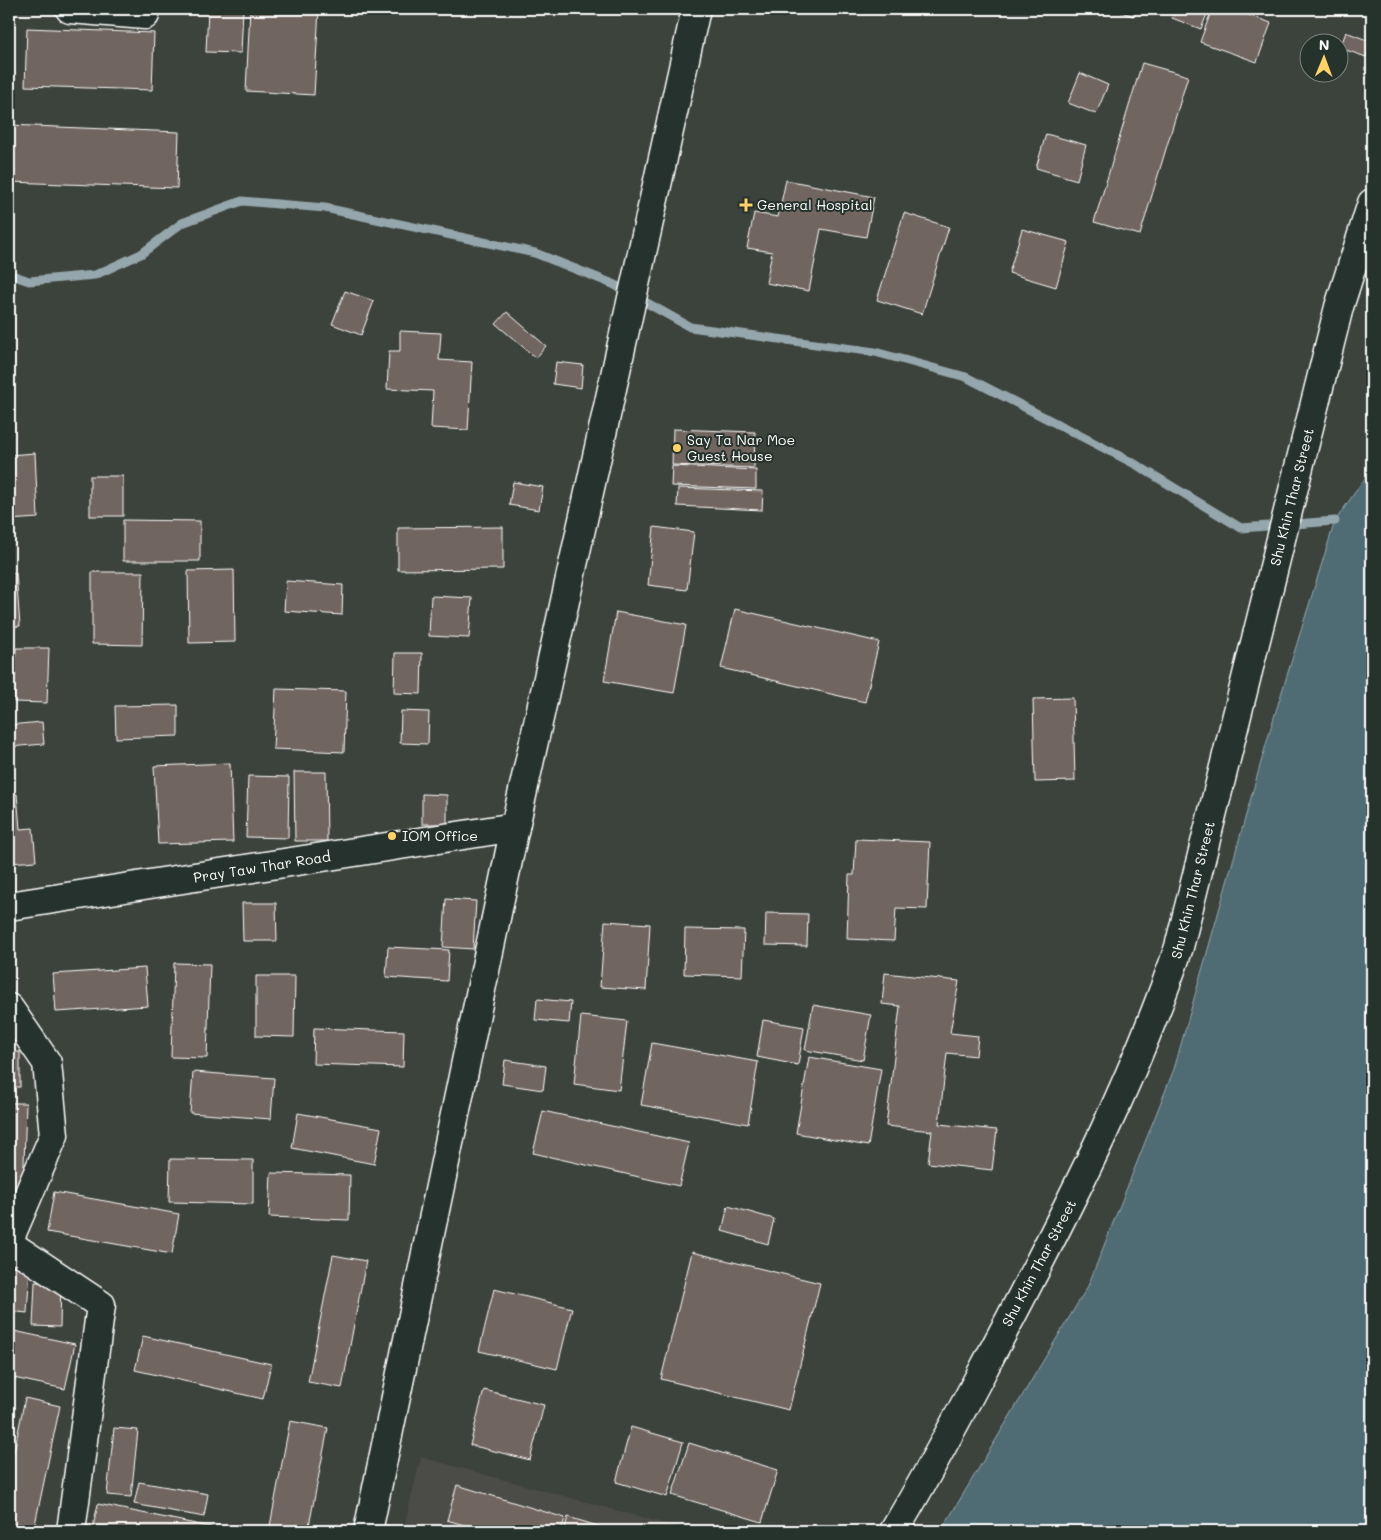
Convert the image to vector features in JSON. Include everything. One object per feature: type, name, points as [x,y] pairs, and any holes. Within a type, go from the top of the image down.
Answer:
[{"type":"street","points":[[70,9],[145,15]]},
{"type":"street","points":[[368,1531],[515,827],[616,380],[696,9]]},
{"type":"street","name":"Shu Khin Thar Street","points":[[894,1531],[922,1486],[1068,1207],[1146,1038],[1179,947],[1339,308],[1372,203]]},
{"type":"street","name":"Pray Taw Thar Road","points":[[9,906],[515,827]]},
{"type":"street","points":[[9,1008],[47,1063],[54,1135],[9,1240]]},
{"type":"street","points":[[9,1244],[101,1305],[71,1531]]},
{"type":"shaded area","points":[[421,1457],[692,1531],[403,1531]]},
{"type":"water","points":[[1372,468],[1372,1531],[941,1531],[1088,1286],[1174,1069],[1271,727],[1335,521]]},
{"type":"building","points":[[208,9],[243,9],[241,53],[206,52]]},
{"type":"building","points":[[250,9],[319,9],[314,95],[246,91]]},
{"type":"building","points":[[1113,9],[1136,9],[1133,16]]},
{"type":"building","points":[[1175,9],[1209,9],[1201,29],[1172,18]]},
{"type":"building","points":[[1212,9],[1232,9],[1271,23],[1257,62],[1200,42]]},
{"type":"building","points":[[27,28],[154,33],[152,90],[25,86]]},
{"type":"building","points":[[1348,33],[1372,42],[1366,57],[1348,51]]},
{"type":"building","points":[[1142,63],[1188,76],[1140,235],[1094,222]]},
{"type":"building","points":[[1080,73],[1108,85],[1096,114],[1068,103]]},
{"type":"building","points":[[9,125],[179,132],[177,188],[9,182]]},
{"type":"building","points":[[1046,134],[1086,145],[1077,180],[1036,168]]},
{"type":"building","points":[[786,180],[874,197],[866,237],[821,229],[809,291],[766,283],[772,252],[747,248],[754,213],[778,217]]},
{"type":"building","points":[[904,213],[949,227],[922,314],[877,300]]},
{"type":"building","points":[[1022,229],[1069,242],[1056,287],[1009,273]]},
{"type":"building","points":[[345,291],[374,301],[361,335],[332,324]]},
{"type":"building","points":[[507,312],[546,346],[536,358],[496,324]]},
{"type":"building","points":[[400,331],[441,333],[439,360],[472,362],[468,430],[431,428],[433,391],[387,389],[389,351],[400,351]]},
{"type":"building","points":[[556,362],[583,365],[581,388],[553,384]]},
{"type":"building","points":[[673,429],[755,432],[754,468],[672,465]]},
{"type":"building","points":[[35,453],[38,518],[9,520],[9,455]]},
{"type":"building","points":[[672,466],[756,470],[756,489],[671,486]]},
{"type":"building","points":[[90,476],[123,476],[123,516],[90,516]]},
{"type":"building","points":[[513,482],[543,487],[539,510],[509,505]]},
{"type":"building","points":[[678,488],[763,491],[762,510],[677,506]]},
{"type":"building","points":[[123,520],[200,521],[200,561],[123,561]]},
{"type":"building","points":[[503,527],[503,569],[398,570],[398,528]]},
{"type":"building","points":[[654,527],[694,532],[687,590],[648,585]]},
{"type":"building","points":[[234,570],[235,642],[189,643],[188,571]]},
{"type":"building","points":[[92,572],[143,572],[142,645],[92,644]]},
{"type":"building","points":[[9,573],[16,573],[20,626],[9,627]]},
{"type":"building","points":[[286,581],[343,585],[342,615],[284,611]]},
{"type":"building","points":[[431,596],[472,598],[469,638],[429,636]]},
{"type":"building","points":[[735,609],[879,642],[865,702],[721,668]]},
{"type":"building","points":[[616,612],[686,625],[674,693],[604,681]]},
{"type":"building","points":[[16,648],[49,648],[47,703],[14,702]]},
{"type":"building","points":[[395,653],[422,653],[421,694],[394,693]]},
{"type":"building","points":[[276,689],[346,691],[344,752],[273,749]]},
{"type":"building","points":[[1073,698],[1075,781],[1035,782],[1033,699]]},
{"type":"building","points":[[178,705],[178,736],[116,738],[115,706]]},
{"type":"building","points":[[401,711],[429,712],[428,744],[400,743]]},
{"type":"building","points":[[42,722],[44,744],[9,747],[9,725]]},
{"type":"building","points":[[230,763],[233,842],[158,844],[154,766]]},
{"type":"building","points":[[294,772],[326,772],[327,841],[295,841]]},
{"type":"building","points":[[248,776],[289,777],[288,838],[246,837]]},
{"type":"building","points":[[17,794],[20,829],[33,828],[36,861],[9,863],[9,795]]},
{"type":"building","points":[[422,794],[447,795],[447,824],[422,824]]},
{"type":"building","points":[[856,839],[930,842],[927,909],[896,908],[894,941],[847,939],[849,875],[854,875]]},
{"type":"building","points":[[446,899],[476,901],[473,949],[443,947]]},
{"type":"building","points":[[242,903],[276,903],[277,941],[243,941]]},
{"type":"building","points":[[766,913],[808,914],[807,946],[765,945]]},
{"type":"building","points":[[605,921],[650,924],[646,990],[600,987]]},
{"type":"building","points":[[685,929],[744,930],[742,976],[684,974]]},
{"type":"building","points":[[388,947],[449,950],[447,981],[386,977]]},
{"type":"building","points":[[174,963],[210,964],[207,1058],[171,1057]]},
{"type":"building","points":[[145,968],[148,1006],[56,1012],[53,974]]},
{"type":"building","points":[[885,973],[959,981],[950,1033],[978,1036],[976,1056],[947,1053],[939,1124],[997,1130],[992,1170],[928,1163],[932,1131],[886,1126],[900,1006],[882,1004]]},
{"type":"building","points":[[256,976],[295,976],[294,1037],[256,1036]]},
{"type":"building","points":[[537,999],[571,1002],[569,1023],[535,1020]]},
{"type":"building","points":[[813,1005],[871,1015],[863,1060],[805,1050]]},
{"type":"building","points":[[581,1016],[627,1021],[619,1090],[574,1084]]},
{"type":"building","points":[[763,1020],[804,1027],[798,1065],[757,1057]]},
{"type":"building","points":[[314,1028],[404,1031],[403,1067],[313,1064]]},
{"type":"building","points":[[652,1043],[758,1062],[748,1124],[641,1105]]},
{"type":"building","points":[[9,1052],[20,1052],[20,1087],[9,1087]]},
{"type":"building","points":[[809,1057],[881,1069],[868,1146],[796,1133]]},
{"type":"building","points":[[505,1060],[546,1066],[543,1090],[502,1084]]},
{"type":"building","points":[[193,1072],[274,1078],[271,1119],[190,1113]]},
{"type":"building","points":[[9,1103],[26,1103],[23,1194],[9,1193]]},
{"type":"building","points":[[543,1111],[689,1143],[679,1186],[533,1153]]},
{"type":"building","points":[[298,1113],[381,1128],[374,1164],[292,1148]]},
{"type":"building","points":[[170,1159],[253,1160],[253,1204],[169,1202]]},
{"type":"building","points":[[271,1173],[350,1175],[349,1220],[269,1217]]},
{"type":"building","points":[[54,1192],[179,1214],[172,1254],[47,1232]]},
{"type":"building","points":[[728,1206],[774,1219],[768,1244],[722,1231]]},
{"type":"building","points":[[692,1252],[820,1283],[789,1410],[661,1379]]},
{"type":"building","points":[[333,1255],[366,1261],[342,1388],[308,1382]]},
{"type":"building","points":[[9,1266],[30,1268],[27,1313],[9,1311]]},
{"type":"building","points":[[35,1282],[61,1283],[60,1327],[33,1326]]},
{"type":"building","points":[[494,1289],[572,1308],[557,1369],[479,1351]]},
{"type":"building","points":[[9,1330],[75,1344],[65,1389],[9,1377]]},
{"type":"building","points":[[143,1336],[271,1364],[263,1399],[135,1370]]},
{"type":"building","points":[[484,1390],[544,1405],[530,1460],[470,1445]]},
{"type":"building","points":[[25,1398],[60,1406],[34,1529],[9,1524],[9,1476]]},
{"type":"building","points":[[290,1421],[328,1428],[308,1531],[269,1531]]},
{"type":"building","points":[[631,1427],[683,1442],[667,1497],[616,1482]]},
{"type":"building","points":[[114,1428],[138,1430],[131,1497],[107,1495]]},
{"type":"building","points":[[689,1443],[778,1470],[762,1522],[672,1495]]},
{"type":"building","points":[[139,1482],[208,1494],[204,1517],[134,1504]]},
{"type":"building","points":[[457,1485],[565,1518],[561,1531],[484,1531],[447,1520]]},
{"type":"building","points":[[98,1504],[230,1531],[92,1531]]},
{"type":"building","points":[[568,1517],[614,1531],[564,1531]]},
{"type":"waterway","points":[[9,274],[29,281],[95,275],[141,254],[182,223],[242,201],[325,208],[535,253],[613,284],[690,327],[875,352],[966,377],[1135,464],[1241,528],[1335,521]]},
{"type":"place","name":"General Hospital","points":[[746,205]]},
{"type":"place","name":"Say Ta Nar Moe Guest House","points":[[677,448]]},
{"type":"place","name":"IOM Office","points":[[392,836]]}]
